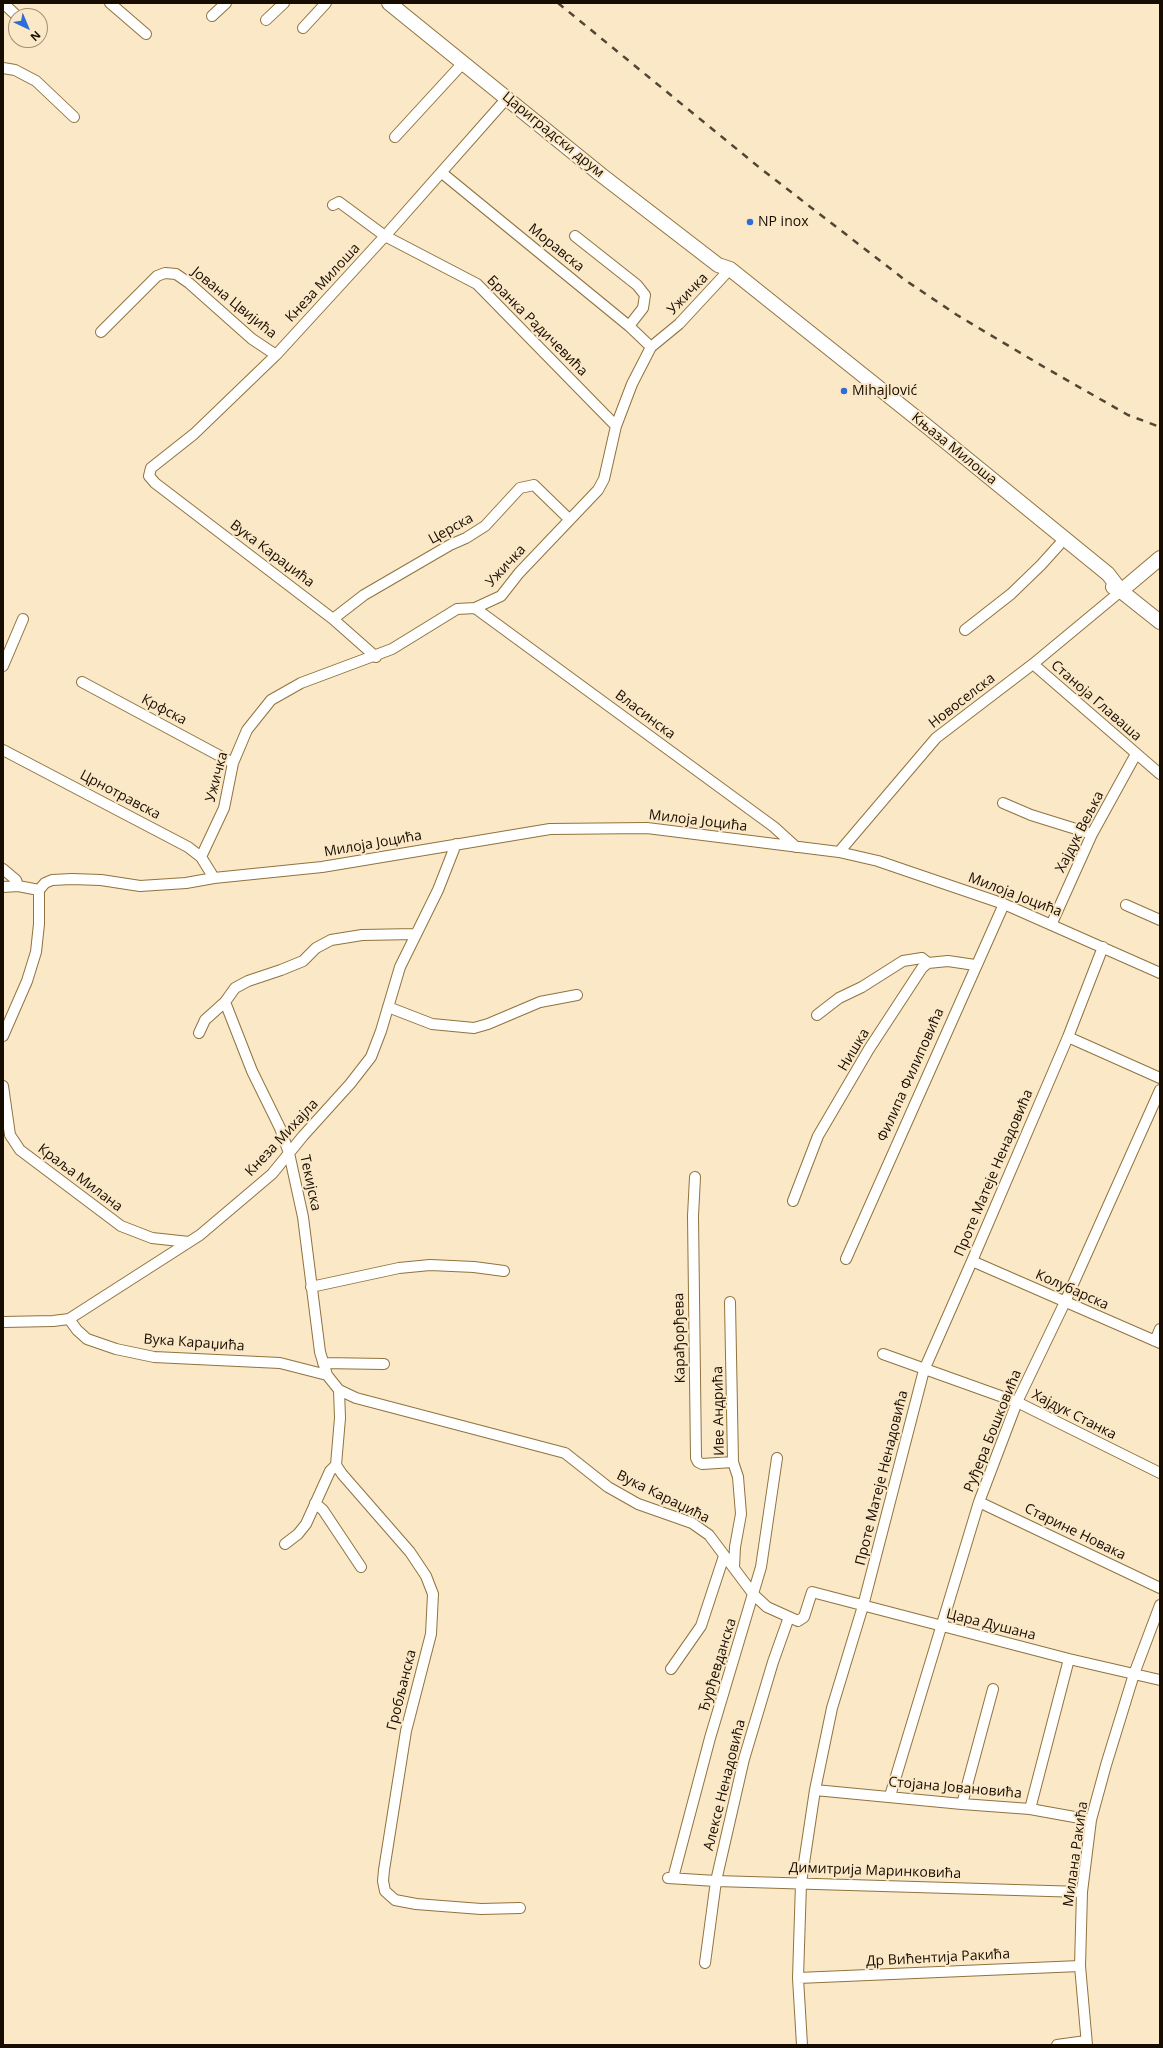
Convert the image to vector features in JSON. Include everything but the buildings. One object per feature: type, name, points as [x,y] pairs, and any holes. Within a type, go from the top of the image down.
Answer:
[{"type":"main road","name":"Цариградски друм","points":[[389,3],[600,174],[781,316]]},
{"type":"main road","name":"Књаза Милоша","points":[[781,316],[1058,545],[1107,584],[1121,591],[1160,622]]},
{"type":"main road","name":"Књаза Милоша","points":[[781,316],[1108,574],[1121,591]]},
{"type":"main road","points":[[1121,591],[1160,558]]},
{"type":"street","points":[[110,3],[146,34]]},
{"type":"street","points":[[212,16],[226,3]]},
{"type":"street","points":[[266,20],[284,3]]},
{"type":"street","points":[[303,28],[326,3]]},
{"type":"street","points":[[395,137],[463,62]]},
{"type":"street","points":[[3,68],[15,70],[36,81],[74,117]]},
{"type":"street","name":"Кнеза Милоша","points":[[149,476],[151,468],[194,434],[276,355],[442,174],[507,98]]},
{"type":"street","name":"Моравска","points":[[442,174],[629,326],[651,346]]},
{"type":"street","name":"Бранка Радичевића","points":[[333,205],[339,202],[385,236],[477,284],[616,426]]},
{"type":"street","points":[[575,236],[637,285],[645,295],[643,308],[629,326]]},
{"type":"street","name":"Ужичка","points":[[201,857],[224,808],[233,763],[247,730],[271,700],[300,683],[376,657],[392,649],[457,609],[475,608],[501,596],[518,573],[598,490],[604,479],[616,426],[632,384],[651,346],[679,324],[724,270]]},
{"type":"street","name":"Јована Цвијића","points":[[101,332],[157,276],[165,273],[176,274],[189,283],[252,339],[276,355]]},
{"type":"street","name":"Вука Караџића","points":[[149,476],[155,483],[333,619],[376,657]]},
{"type":"street","name":"Церска","points":[[333,619],[364,595],[450,544],[466,538],[485,526],[520,488],[534,485],[569,519]]},
{"type":"street","points":[[965,630],[1010,594],[1058,545]]},
{"type":"street","name":"Новоселска","points":[[839,852],[936,738],[1033,664],[1121,591]]},
{"type":"street","name":"Власинска","points":[[475,608],[755,813],[796,848]]},
{"type":"street","points":[[3,666],[23,619]]},
{"type":"street","name":"Станоја Главаша","points":[[1033,664],[1160,774]]},
{"type":"street","name":"Крфска","points":[[82,682],[233,763]]},
{"type":"street","name":"Црнотравска","points":[[3,750],[188,847],[201,857],[214,878]]},
{"type":"street","name":"Хајдук Вељка","points":[[1052,923],[1092,834],[1136,754]]},
{"type":"street","points":[[1003,803],[1031,815],[1092,834]]},
{"type":"street","name":"Милоја Јоцића","points":[[39,890],[45,883],[52,880],[101,880],[140,886],[186,883],[214,878],[322,867],[550,829],[647,828],[796,848],[839,852],[878,861],[1004,904],[1052,923],[1160,973]]},
{"type":"street","name":"Кнеза Михајла","points":[[3,1322],[53,1321],[69,1319],[200,1235],[272,1174],[350,1084],[371,1057],[400,967],[438,890],[456,844]]},
{"type":"street","points":[[3,869],[16,880],[18,886]]},
{"type":"street","points":[[3,887],[18,886],[39,890],[40,924],[36,952],[27,981],[3,1036]]},
{"type":"street","name":"Филипа Филиповића","points":[[846,1259],[975,965],[1004,904]]},
{"type":"street","points":[[1126,905],[1160,920]]},
{"type":"street","points":[[199,1034],[205,1020],[225,1002],[235,988],[248,981],[282,970],[303,961],[316,948],[331,940],[362,935],[415,934]]},
{"type":"street","name":"Проте Матеје Ненадовића","points":[[802,2045],[798,1978],[801,1883],[815,1790],[832,1708],[864,1606],[924,1370],[1068,1037],[1103,947]]},
{"type":"street","points":[[817,1015],[839,998],[862,987],[902,961],[922,958],[928,963],[948,961],[975,965]]},
{"type":"street","name":"Нишка","points":[[793,1201],[818,1136],[870,1049],[922,968],[928,963]]},
{"type":"street","points":[[388,1006],[432,1024],[474,1028],[488,1024],[540,1002],[576,995]]},
{"type":"street","name":"Текијска","points":[[225,1002],[252,1071],[280,1128],[289,1153],[303,1216],[317,1333],[327,1375]]},
{"type":"street","points":[[1068,1037],[1160,1078]]},
{"type":"street","name":"Краља Милана","points":[[3,1086],[10,1135],[20,1150],[121,1226],[152,1238],[189,1242]]},
{"type":"street","name":"Руђера Бошковића","points":[[890,1796],[979,1502],[1017,1402],[1065,1302],[1160,1090]]},
{"type":"street","name":"Карађорђева","points":[[695,1177],[692,1216],[696,1458],[698,1462],[702,1464],[733,1462]]},
{"type":"street","name":"Колубарска","points":[[972,1261],[1158,1342]]},
{"type":"street","points":[[311,1288],[399,1268],[430,1265],[474,1267],[504,1271]]},
{"type":"street","name":"Иве Андрића","points":[[730,1302],[733,1462],[738,1476],[741,1514],[735,1547],[734,1567]]},
{"type":"street","name":"Вука Караџића","points":[[69,1319],[77,1330],[87,1339],[116,1349],[154,1357],[280,1363],[327,1375]]},
{"type":"street","points":[[1158,1342],[1160,1329]]},
{"type":"street","name":"Хајдук Станка","points":[[883,1354],[924,1370],[1017,1402],[1160,1473]]},
{"type":"street","points":[[324,1363],[384,1364]]},
{"type":"street","points":[[285,1544],[298,1534],[306,1524],[330,1471],[336,1465],[340,1418],[339,1390],[327,1375]]},
{"type":"street","name":"Вука Караџића","points":[[339,1390],[356,1398],[565,1454],[608,1487],[638,1504],[692,1524],[709,1535],[754,1595],[767,1607],[789,1617]]},
{"type":"street","name":"Ђурђевданска","points":[[670,1878],[710,1738],[754,1595],[761,1567],[777,1458]]},
{"type":"street","name":"Гробљанска","points":[[336,1465],[342,1474],[410,1552],[426,1576],[433,1594],[431,1634],[406,1731],[384,1870],[383,1881],[385,1891],[395,1900],[416,1904],[481,1909],[520,1908]]},
{"type":"street","name":"Старине Новака","points":[[979,1502],[1160,1588]]},
{"type":"street","points":[[315,1504],[323,1510],[361,1567]]},
{"type":"street","points":[[671,1669],[701,1626],[724,1556]]},
{"type":"street","name":"Цара Душана","points":[[789,1617],[800,1621],[804,1616],[812,1592],[941,1627],[1160,1680]]},
{"type":"street","name":"Милана Ракића","points":[[1087,2043],[1080,1966],[1082,1892],[1091,1820],[1134,1674],[1160,1605]]},
{"type":"street","name":"Алексе Ненадовића","points":[[706,1963],[716,1881],[744,1759],[773,1662],[789,1617]]},
{"type":"street","points":[[1030,1809],[1069,1659]]},
{"type":"street","points":[[962,1804],[993,1689]]},
{"type":"street","name":"Стојана Јовановића","points":[[815,1790],[1030,1809],[1091,1820]]},
{"type":"street","name":"Димитрија Маринковића","points":[[670,1878],[716,1881],[1082,1892]]},
{"type":"street","name":"Др Вићентија Ракића","points":[[798,1978],[1080,1966]]},
{"type":"street","points":[[1057,2045],[1087,2043]]},
{"type":"railway","points":[[558,3],[760,168],[905,280],[957,315],[1044,367],[1128,415],[1160,427]]},
{"type":"place","name":"NP inox","points":[[750,222]]},
{"type":"place","name":"Mihajlović","points":[[844,391]]}]
